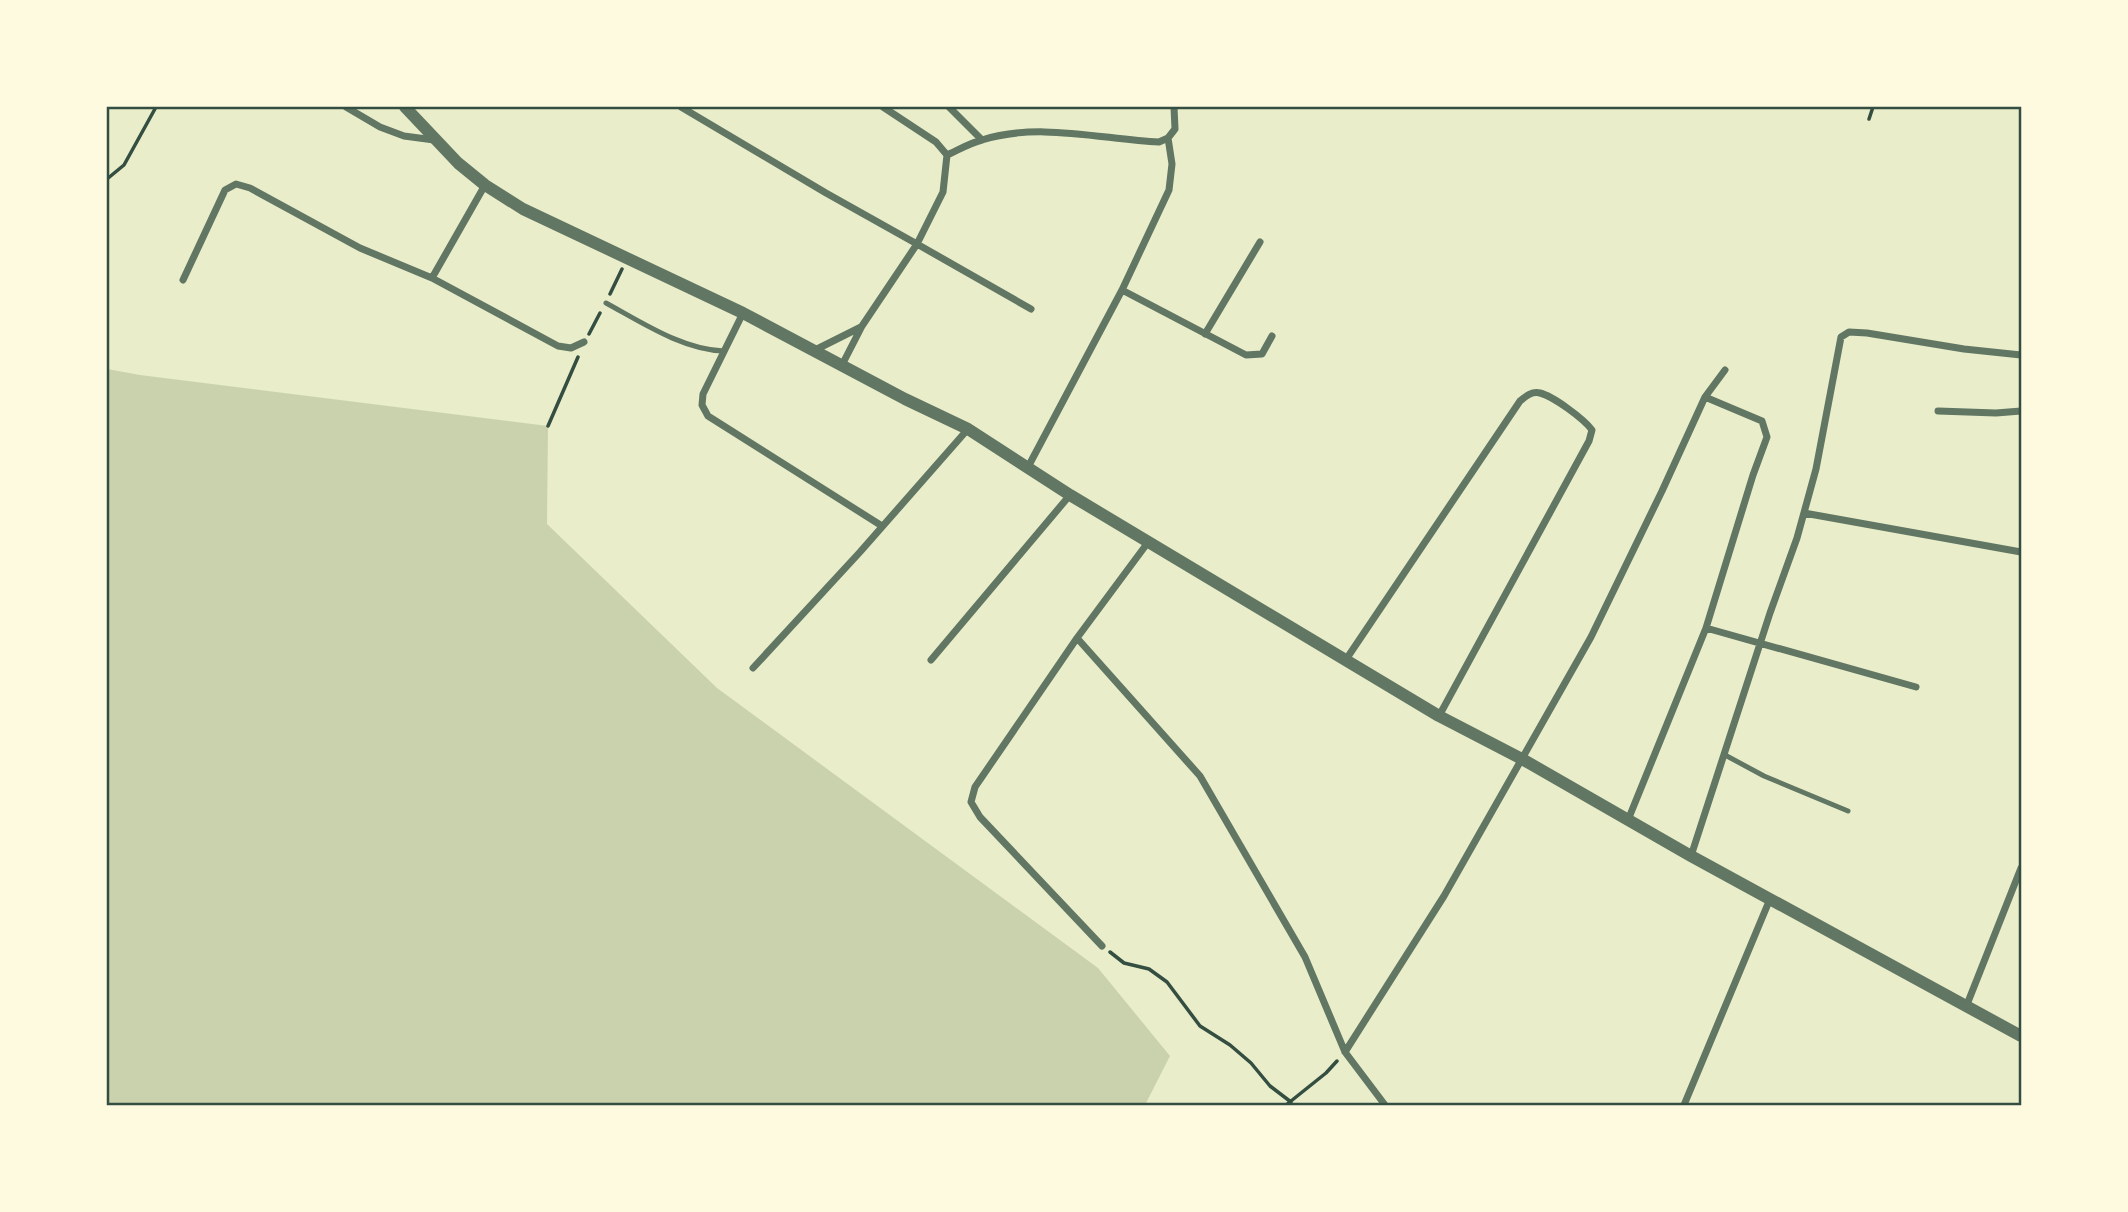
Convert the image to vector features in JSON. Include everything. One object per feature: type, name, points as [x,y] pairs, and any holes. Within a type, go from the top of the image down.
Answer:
[{"type":"street","points":[[346,107],[380,127],[404,136],[435,140]]},
{"type":"street","points":[[405,107],[458,163],[485,185],[523,209],[743,313],[905,399],[968,429],[1070,495],[1439,716],[1522,759],[1691,856],[2021,1036]]},
{"type":"street","points":[[681,107],[826,194],[1031,309]]},
{"type":"street","points":[[842,365],[862,326],[917,244],[943,192],[947,155],[936,142],[883,107]]},
{"type":"street","points":[[948,107],[982,140]]},
{"type":"street","points":[[947,155],[982,140],[1013,133],[1058,133],[1159,142],[1168,138],[1175,129],[1174,107]]},
{"type":"street","points":[[1028,467],[1122,290],[1169,190],[1172,164],[1168,138]]},
{"type":"street","points":[[183,280],[225,190],[236,184],[250,188],[360,248],[432,278],[558,346],[571,348],[584,342]]},
{"type":"street","points":[[432,278],[485,185]]},
{"type":"street","points":[[1205,334],[1260,242]]},
{"type":"street","points":[[1122,290],[1246,355],[1262,354],[1272,336]]},
{"type":"street","points":[[743,313],[703,394],[702,405],[708,415],[882,526]]},
{"type":"street","points":[[815,350],[862,326]]},
{"type":"street","points":[[1691,856],[1804,513],[1816,469],[1841,337],[1849,332],[1867,333],[1964,349],[2021,355]]},
{"type":"street","points":[[1345,1052],[1444,896],[1591,637],[1705,397],[1725,370]]},
{"type":"street","points":[[1345,661],[1520,401],[1530,393],[1541,393],[1584,419],[1592,430],[1589,441],[1439,716]]},
{"type":"street","points":[[1628,820],[1706,628],[1767,437],[1762,421],[1705,397]]},
{"type":"street","points":[[1938,411],[2021,411]]},
{"type":"street","points":[[753,668],[792,628],[968,429]]},
{"type":"street","points":[[931,660],[1070,495]]},
{"type":"street","points":[[1804,513],[2021,552]]},
{"type":"street","points":[[1101,946],[980,817],[971,802],[975,787],[1077,638],[1149,540]]},
{"type":"street","points":[[1706,628],[1916,687]]},
{"type":"street","points":[[1077,638],[1200,776],[1305,957],[1345,1052],[1385,1105]]},
{"type":"street","points":[[1966,1006],[2021,868]]},
{"type":"street","points":[[2011,894],[2021,895]]},
{"type":"street","points":[[1684,1105],[1770,899]]},
{"type":"lane","points":[[606,303],[663,333],[710,351],[724,351]]},
{"type":"lane","points":[[1725,755],[1764,776],[1849,811]]},
{"type":"path","points":[[107,179],[124,164],[156,107]]},
{"type":"path","points":[[1869,119],[1873,107]]},
{"type":"path","points":[[1101,946],[1124,963],[1149,969],[1167,982],[1200,1026],[1230,1045],[1251,1063],[1288,1104],[1326,1073],[1345,1052]]},
{"type":"green space","points":[[107,369],[548,426],[547,524],[717,688],[1098,968],[1170,1056],[1145,1105],[107,1105]]}]
